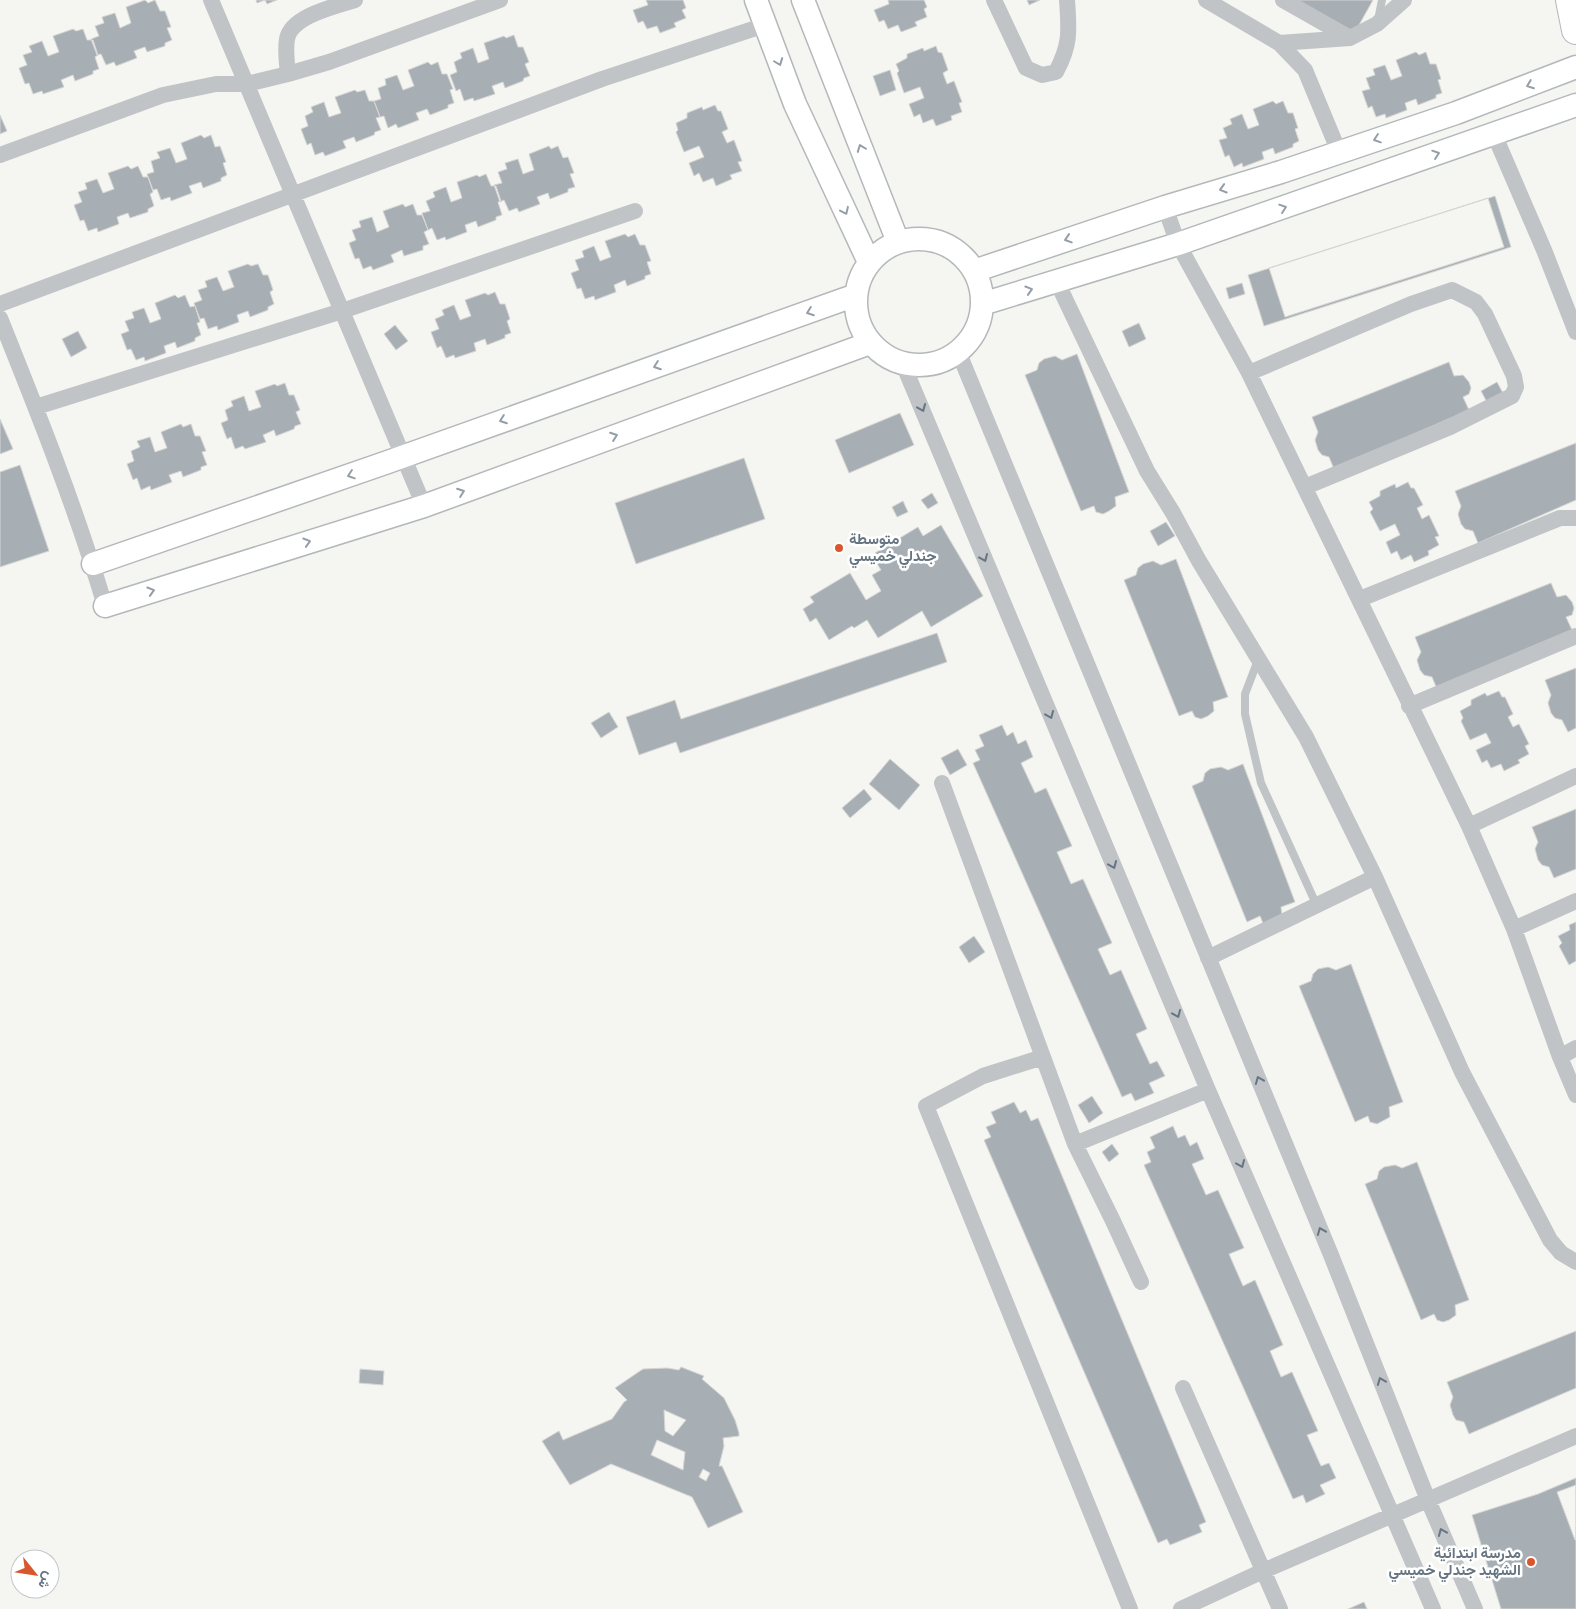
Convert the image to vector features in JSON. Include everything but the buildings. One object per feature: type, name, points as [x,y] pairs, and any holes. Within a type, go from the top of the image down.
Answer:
[{"type":"highway","points":[[1570,0],[1576,30]]},
{"type":"street","points":[[211,0],[424,506]]},
{"type":"street","points":[[288,74],[287,37],[297,23],[314,14],[355,0]]},
{"type":"street","points":[[0,155],[163,95],[216,84],[247,84],[288,74],[329,62],[500,0]]},
{"type":"street","points":[[756,0],[795,104],[869,262]]},
{"type":"street","points":[[803,0],[898,242]]},
{"type":"street","points":[[994,0],[1026,68],[1042,75],[1056,72],[1063,59],[1070,34],[1067,0]]},
{"type":"street","points":[[1206,0],[1279,43],[1306,70],[1339,152]]},
{"type":"street","points":[[1283,0],[1350,38]]},
{"type":"street","points":[[1279,43],[1350,38],[1377,24],[1404,0]]},
{"type":"street","points":[[1558,0],[1576,40]]},
{"type":"street","points":[[0,304],[602,79],[765,25]]},
{"type":"street","points":[[974,271],[1165,207],[1282,172],[1456,113],[1576,67]]},
{"type":"street","points":[[982,304],[1178,244],[1576,105]]},
{"type":"street","points":[[1494,134],[1544,250],[1576,332]]},
{"type":"street","points":[[1165,207],[1178,244],[1249,373],[1360,600],[1409,706],[1469,826],[1514,929],[1560,1057],[1576,1095]]},
{"type":"street","points":[[36,407],[342,311],[635,211]]},
{"type":"street","points":[[917,238],[934,240],[950,246],[964,257],[974,271],[980,287],[982,304],[979,322],[970,338],[958,351],[941,361],[922,365],[903,364],[885,356],[870,342],[861,328],[856,312],[856,295],[860,278],[869,262],[882,250],[898,242],[917,238]]},
{"type":"street","points":[[1057,282],[1147,471],[1258,660],[1306,737],[1375,877],[1467,1081],[1550,1240],[1561,1253],[1576,1262]]},
{"type":"street","points":[[1249,373],[1411,304],[1452,290],[1476,302],[1485,314],[1514,376],[1516,387],[1512,396],[1450,427],[1305,488]]},
{"type":"street","points":[[93,564],[856,295]]},
{"type":"street","points":[[0,318],[36,407],[93,564],[105,606],[424,506],[870,342]]},
{"type":"street","points":[[958,351],[1331,1255],[1428,1500],[1475,1609]]},
{"type":"street","points":[[903,364],[1208,1090],[1433,1609]]},
{"type":"street","points":[[1360,600],[1560,518],[1576,518]]},
{"type":"street","points":[[1409,706],[1576,636]]},
{"type":"street","points":[[1469,826],[1576,776]]},
{"type":"street","points":[[942,783],[1075,1144],[1141,1282]]},
{"type":"street","points":[[1208,958],[1375,877]]},
{"type":"street","points":[[1514,929],[1576,901]]},
{"type":"street","points":[[1560,1057],[1576,1048]]},
{"type":"street","points":[[1043,1057],[983,1076],[926,1106],[1130,1609]]},
{"type":"street","points":[[1075,1144],[1208,1090]]},
{"type":"street","points":[[1183,1388],[1280,1609]]},
{"type":"street","points":[[1189,1607],[1263,1571],[1576,1436]]},
{"type":"lane","points":[[1377,24],[1382,0]]},
{"type":"lane","points":[[1258,660],[1245,694],[1244,714],[1261,783],[1317,906]]},
{"type":"place","name":"متوسطة جندلي خميسي","points":[[839,548]]},
{"type":"place","name":"مدرسة ابتدائية الشهيد جندلي خميسي","points":[[1531,1562]]}]
